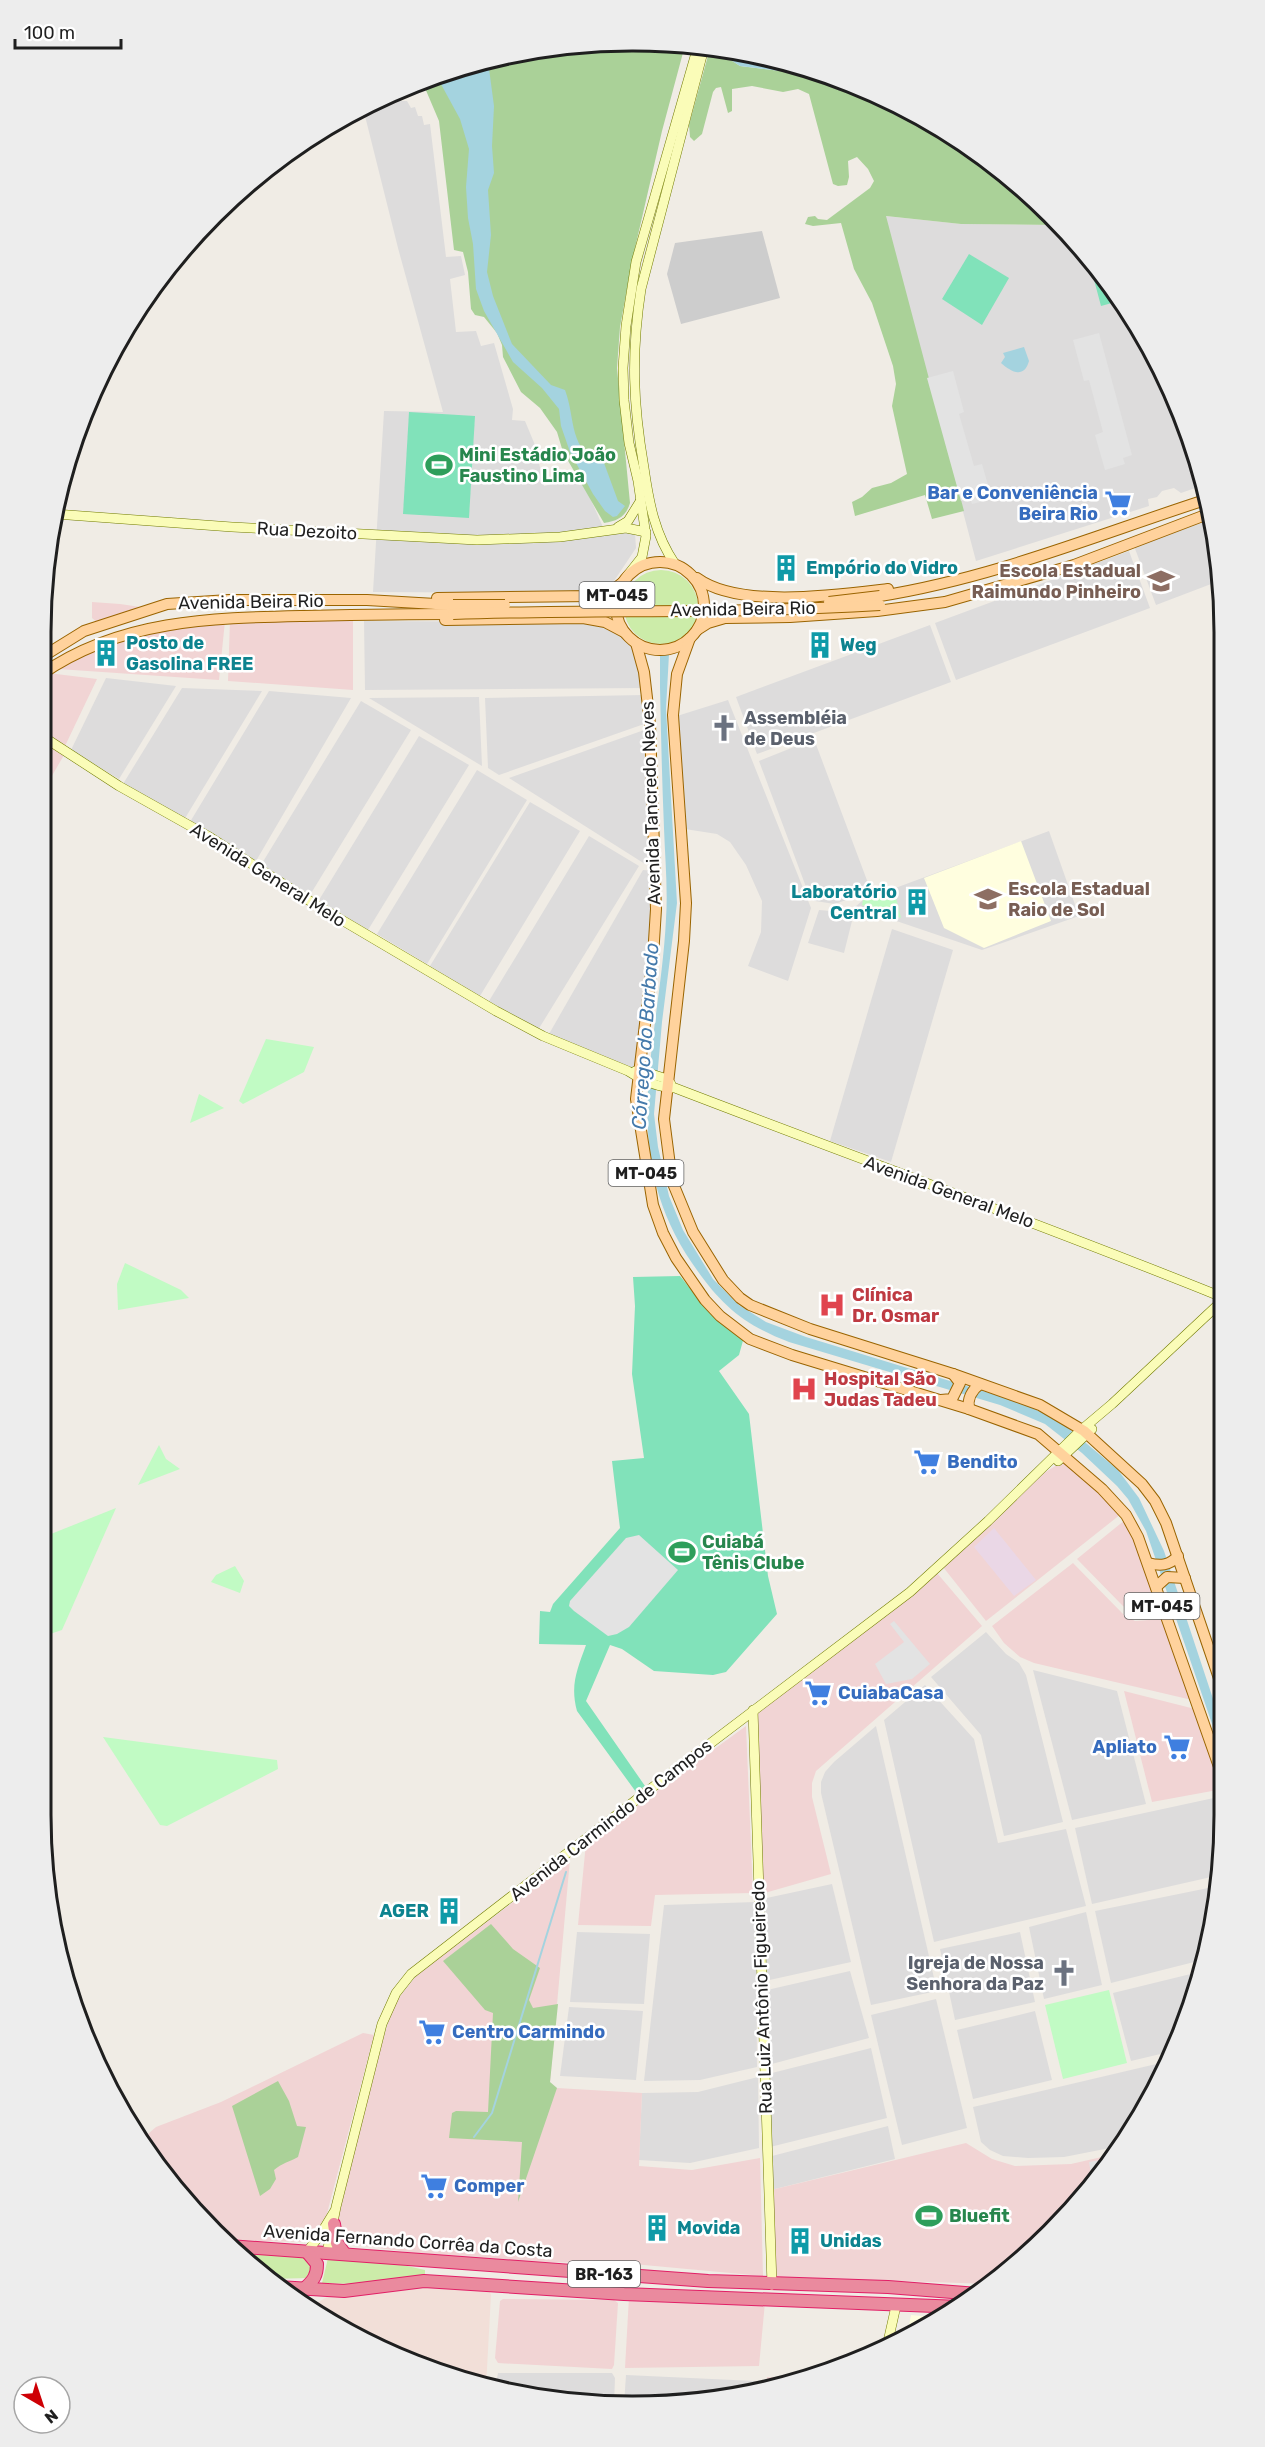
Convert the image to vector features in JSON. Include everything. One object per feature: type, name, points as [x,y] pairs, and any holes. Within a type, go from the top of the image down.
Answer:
[{"type":"highway","points":[[334,2224],[337,2243],[344,2253]]},
{"type":"highway","name":"Avenida Fernando Corrêa da Costa","points":[[244,2247],[772,2284],[888,2287],[963,2293]]},
{"type":"highway","points":[[307,2252],[317,2264],[317,2273]]},
{"type":"highway","points":[[305,2288],[313,2281],[327,2253]]},
{"type":"highway","name":"Avenida Fernando Corrêa da Costa","points":[[295,2288],[344,2291],[424,2281],[624,2294],[942,2307]]},
{"type":"highway","points":[[896,2306],[902,2296],[932,2296],[941,2291]]},
{"type":"main road","name":"MT-045","points":[[675,564],[659,536],[651,508],[637,428],[633,368],[641,289],[696,55]]},
{"type":"main road","name":"MT-045","points":[[625,579],[637,568],[663,561],[675,564],[691,574],[700,586],[704,601],[703,616],[694,634],[678,646],[664,650],[650,649],[636,643],[625,633],[617,617],[616,599],[625,579],[642,557],[646,532],[629,443],[624,400],[623,368],[626,326],[636,262],[701,55]]},
{"type":"main road","points":[[616,528],[628,521],[641,500]]},
{"type":"main road","name":"Avenida Beira Rio","points":[[880,601],[1069,548],[1199,502]]},
{"type":"main road","name":"Rua Dezoito","points":[[63,515],[232,528],[466,539],[513,540],[560,537],[616,528],[635,528],[646,532]]},
{"type":"main road","name":"Avenida Beira Rio","points":[[694,634],[708,623],[725,618],[790,618],[945,602],[1074,565],[1202,516]]},
{"type":"main road","name":"Avenida Beira Rio","points":[[691,574],[700,581],[722,590],[770,597],[808,596],[945,582]]},
{"type":"main road","name":"Avenida Beira Rio","points":[[400,602],[433,598],[591,596],[610,592],[625,579]]},
{"type":"main road","name":"Avenida Beira Rio","points":[[51,669],[95,645],[118,636],[155,627],[228,617],[391,615],[453,609],[795,611],[985,591]]},
{"type":"main road","name":"Avenida Beira Rio","points":[[51,651],[84,631],[167,604],[240,600],[400,602],[453,609]]},
{"type":"main road","points":[[155,627],[165,617],[167,604]]},
{"type":"main road","name":"Avenida Beira Rio","points":[[391,615],[443,620],[583,618],[605,621],[625,633]]},
{"type":"main road","name":"Avenida Tancredo Neves","points":[[694,634],[677,674],[673,715],[686,903],[684,941],[666,1084],[664,1119],[672,1181],[693,1232],[708,1259],[735,1294],[763,1312],[1040,1405],[1084,1432],[1142,1484],[1155,1501],[1166,1523],[1175,1559],[1176,1577],[1214,1668]]},
{"type":"main road","name":"Avenida Tancredo Neves","points":[[636,643],[642,661],[649,714],[656,909],[653,957],[639,1074],[638,1119],[652,1205],[676,1258],[705,1300],[720,1316],[750,1339],[792,1355],[938,1400],[968,1406],[1038,1434],[1065,1451],[1126,1515],[1148,1563],[1214,1752]]},
{"type":"main road","name":"Avenida General Melo","points":[[51,742],[119,786],[208,837],[313,903],[496,1011],[543,1036],[822,1146],[1092,1245],[1214,1296]]},
{"type":"main road","name":"Avenida Carmindo de Campos","points":[[327,2253],[336,2207],[382,2024],[396,1994],[407,1978],[753,1710],[910,1592],[1065,1451],[1214,1307]]},
{"type":"main road","points":[[938,1400],[952,1399],[957,1378]]},
{"type":"main road","points":[[968,1406],[978,1385]]},
{"type":"main road","points":[[1148,1563],[1160,1566],[1175,1559]]},
{"type":"main road","points":[[1156,1587],[1176,1577]]},
{"type":"main road","name":"Rua Luiz Antônio Figueiredo","points":[[753,1710],[772,2284]]},
{"type":"main road","points":[[307,2252],[336,2207]]},
{"type":"main road","points":[[889,2336],[896,2306]]},
{"type":"shaded area","points":[[397,101],[407,101],[411,108],[415,107],[418,116],[422,116],[424,125],[430,124],[446,257],[461,256],[465,275],[450,279],[456,332],[476,331],[481,346],[494,343],[513,409],[512,420],[525,421],[535,445],[544,486],[577,477],[579,485],[584,484],[606,534],[635,533],[636,548],[614,581],[590,593],[373,592],[384,411],[443,412],[365,116]]},
{"type":"shaded area","points":[[885,216],[961,224],[1048,225],[1094,279],[1136,342],[1170,410],[1194,482],[1195,488],[1181,493],[1174,488],[1162,491],[1157,497],[1148,499],[1149,506],[976,561]]},
{"type":"shaded area","points":[[762,231],[780,298],[681,324],[667,274],[675,243]]},
{"type":"shaded area","points":[[1099,333],[1132,455],[1123,458],[1125,464],[1105,470],[1095,435],[1103,432],[1089,380],[1084,381],[1073,340]]},
{"type":"shaded area","points":[[953,371],[964,412],[959,414],[974,466],[982,464],[992,499],[972,504],[970,498],[961,501],[927,378]]},
{"type":"shaded area","points":[[1204,522],[1212,584],[1156,605],[1134,546]]},
{"type":"shaded area","points":[[1129,551],[1150,608],[956,680],[935,623]]},
{"type":"shaded area","points":[[92,602],[147,608],[97,622],[92,618]]},
{"type":"shaded area","points":[[230,620],[353,621],[353,690],[228,681]]},
{"type":"shaded area","points":[[225,621],[219,680],[58,669],[105,645],[145,632]]},
{"type":"shaded area","points":[[364,621],[595,622],[616,629],[627,637],[634,647],[644,688],[365,690]]},
{"type":"shaded area","points":[[930,625],[951,682],[757,754],[736,697]]},
{"type":"shaded area","points":[[51,673],[97,679],[65,746],[51,737]]},
{"type":"shaded area","points":[[106,678],[176,686],[119,779],[71,750]]},
{"type":"shaded area","points":[[182,688],[262,691],[184,820],[123,784]]},
{"type":"shaded area","points":[[269,691],[351,698],[256,861],[190,822]]},
{"type":"shaded area","points":[[644,695],[647,723],[499,775],[488,768],[485,698]]},
{"type":"shaded area","points":[[479,697],[482,766],[369,698]]},
{"type":"shaded area","points":[[728,700],[811,908],[788,981],[748,966],[761,932],[762,901],[746,865],[730,842],[717,834],[685,829],[677,716]]},
{"type":"shaded area","points":[[361,701],[411,730],[310,895],[261,865]]},
{"type":"shaded area","points":[[647,729],[653,864],[645,864],[509,778]]},
{"type":"shaded area","points":[[419,736],[469,765],[368,930],[319,900]]},
{"type":"shaded area","points":[[814,739],[871,891],[835,904],[815,901],[809,895],[759,761]]},
{"type":"shaded area","points":[[51,747],[64,755],[51,777]]},
{"type":"shaded area","points":[[477,770],[527,800],[427,964],[377,934]]},
{"type":"shaded area","points":[[530,802],[580,831],[480,996],[430,966]]},
{"type":"shaded area","points":[[1049,831],[1079,916],[982,950],[855,907],[863,900]]},
{"type":"shaded area","points":[[589,836],[639,866],[538,1030],[489,1001]]},
{"type":"shaded area","name":"Escola Estadual Raio de Sol","points":[[1021,841],[1051,921],[984,948],[944,928],[924,878]]},
{"type":"shaded area","points":[[643,870],[655,871],[653,920],[636,1069],[549,1034]]},
{"type":"shaded area","points":[[819,910],[854,913],[844,953],[808,943]]},
{"type":"shaded area","points":[[892,929],[953,950],[891,1162],[830,1141]]},
{"type":"shaded area","points":[[1065,1460],[1121,1514],[986,1621],[943,1567],[1044,1473]]},
{"type":"shaded area","points":[[1125,1520],[1136,1542],[1160,1609],[1148,1613],[1136,1613],[1123,1606],[1077,1559]]},
{"type":"shaded area","points":[[994,1528],[1036,1580],[1014,1596],[974,1547]]},
{"type":"shaded area","points":[[639,1535],[678,1570],[629,1627],[608,1636],[574,1611],[569,1606],[570,1601],[626,1538]]},
{"type":"shaded area","points":[[1073,1563],[1124,1615],[1135,1621],[1163,1619],[1192,1700],[1034,1663],[1020,1657],[1004,1643],[992,1626]]},
{"type":"shaded area","points":[[937,1573],[982,1626],[816,1771],[812,1783],[812,1797],[831,1874],[761,1894],[756,1713]]},
{"type":"shaded area","points":[[894,1621],[930,1664],[912,1679],[886,1684],[875,1664],[904,1642],[890,1624]]},
{"type":"shaded area","points":[[986,1632],[1006,1654],[1019,1663],[1026,1675],[1063,1822],[1004,1836],[981,1735],[931,1677]]},
{"type":"shaded area","points":[[1033,1670],[1117,1691],[1146,1804],[1072,1820]]},
{"type":"shaded area","points":[[925,1685],[974,1739],[998,1843],[1066,1829],[1086,1906],[934,1942],[884,1720]]},
{"type":"shaded area","points":[[1124,1691],[1195,1709],[1214,1763],[1214,1791],[1152,1802]]},
{"type":"shaded area","points":[[746,1726],[753,1893],[655,1895],[651,1926],[578,1925],[586,1843]]},
{"type":"shaded area","points":[[876,1726],[937,1991],[871,2005],[821,1793],[821,1782],[825,1772],[834,1762]]},
{"type":"shaded area","points":[[1214,1798],[1210,1877],[1092,1904],[1075,1828]]},
{"type":"shaded area","points":[[570,1859],[550,2083],[557,2088],[642,2093],[639,2166],[692,2170],[760,2158],[763,2276],[633,2264],[465,2260],[343,2243],[338,2237],[339,2213],[380,2048],[394,2004],[416,1976]]},
{"type":"shaded area","points":[[832,1884],[851,1962],[765,1981],[762,1899]]},
{"type":"shaded area","points":[[1209,1888],[1195,1962],[1111,1983],[1095,1911]]},
{"type":"shaded area","points":[[756,1902],[757,2067],[700,2080],[644,2081],[664,1905]]},
{"type":"shaded area","points":[[1086,1912],[1102,1985],[1044,1999],[1029,1927]]},
{"type":"shaded area","points":[[577,1932],[650,1934],[644,2004],[570,2002]]},
{"type":"shaded area","points":[[1020,1932],[1035,2002],[955,2020],[940,1949]]},
{"type":"shaded area","points":[[850,1971],[869,2038],[768,2065],[767,1990]]},
{"type":"shaded area","points":[[1191,1974],[1162,2054],[1131,2061],[1113,1993]]},
{"type":"shaded area","points":[[936,1999],[967,2128],[902,2145],[871,2015]]},
{"type":"shaded area","points":[[569,2007],[643,2011],[636,2080],[560,2076]]},
{"type":"shaded area","points":[[1035,2011],[1052,2080],[973,2099],[957,2030]]},
{"type":"shaded area","points":[[363,2033],[374,2035],[325,2221],[314,2237],[302,2242],[236,2240],[195,2198],[147,2135],[156,2127],[221,2102]]},
{"type":"shaded area","points":[[871,2048],[887,2118],[770,2147],[768,2074]]},
{"type":"shaded area","points":[[1158,2064],[1136,2105],[1108,2148],[1064,2157],[1003,2156],[990,2150],[981,2142],[973,2107]]},
{"type":"shaded area","points":[[758,2077],[759,2148],[690,2163],[639,2160],[642,2093],[698,2092]]},
{"type":"shaded area","points":[[888,2126],[895,2159],[771,2190],[772,2156]]},
{"type":"shaded area","points":[[966,2143],[992,2159],[1015,2166],[1071,2164],[1102,2157],[1070,2198],[1044,2226],[1016,2252],[976,2284],[775,2277],[771,2190]]},
{"type":"shaded area","points":[[1100,2160],[1091,2172],[1089,2162]]},
{"type":"shaded area","points":[[417,2288],[489,2289],[491,2295],[487,2377],[410,2352],[375,2336],[317,2303],[332,2294]]},
{"type":"shaded area","points":[[629,2297],[765,2302],[759,2366],[625,2368]]},
{"type":"shaded area","points":[[503,2299],[614,2300],[618,2303],[612,2369],[498,2363],[495,2358],[500,2301]]},
{"type":"shaded area","points":[[911,2315],[926,2316],[923,2318],[909,2326]]},
{"type":"shaded area","points":[[498,2373],[612,2373],[615,2378],[614,2396],[557,2391],[497,2380]]},
{"type":"shaded area","points":[[626,2375],[755,2381],[746,2385],[708,2391],[671,2395],[625,2396]]},
{"type":"green space","points":[[594,52],[683,53],[632,261],[620,327],[617,368],[630,503],[626,512],[613,521],[604,523],[563,452],[557,432],[540,408],[521,392],[503,357],[502,345],[497,333],[484,317],[475,315],[471,309],[468,272],[463,252],[454,250],[439,121],[426,89],[482,71],[519,62]]},
{"type":"green space","points":[[708,56],[730,59],[740,66],[784,71],[855,95],[923,129],[986,171],[1048,225],[961,224],[886,216],[964,511],[932,519],[925,495],[855,516],[852,502],[872,488],[891,483],[907,474],[892,406],[896,384],[893,366],[872,303],[854,269],[841,223],[813,226],[805,224],[808,217],[815,216],[818,219],[827,220],[870,188],[874,181],[868,169],[857,157],[848,161],[847,185],[833,184],[809,94],[798,89],[783,92],[752,86],[732,89],[732,111],[728,113],[721,87],[716,88],[702,134],[694,141],[690,137],[689,125]]},
{"type":"green space","points":[[969,254],[1009,278],[982,325],[942,299]]},
{"type":"green space","points":[[1094,279],[1112,303],[1101,306]]},
{"type":"green space","name":"Mini Estádio João Faustino Lima","points":[[409,412],[475,416],[469,518],[403,514]]},
{"type":"green space","points":[[661,570],[682,576],[692,586],[698,607],[692,628],[682,638],[661,644],[640,638],[630,628],[624,607],[630,586],[640,576]]},
{"type":"green space","points":[[894,889],[901,918],[862,905],[863,900]]},
{"type":"green space","points":[[266,1039],[314,1047],[304,1072],[243,1104],[239,1101]]},
{"type":"green space","points":[[199,1094],[224,1108],[190,1123]]},
{"type":"green space","points":[[125,1263],[181,1290],[189,1298],[118,1310],[117,1284]]},
{"type":"green space","name":"Cuiabá Tênis Clube","points":[[680,1276],[718,1320],[744,1337],[739,1355],[719,1371],[749,1414],[768,1576],[777,1614],[726,1672],[713,1675],[654,1671],[622,1649],[610,1645],[586,1701],[645,1786],[636,1792],[577,1711],[574,1685],[586,1645],[539,1644],[540,1611],[550,1612],[553,1604],[620,1528],[612,1461],[644,1458],[632,1374],[635,1306],[633,1277]]},
{"type":"green space","points":[[159,1445],[166,1459],[180,1469],[138,1485]]},
{"type":"green space","points":[[116,1508],[62,1630],[51,1634],[51,1534]]},
{"type":"green space","points":[[235,1566],[244,1581],[240,1593],[211,1582],[216,1575]]},
{"type":"green space","points":[[103,1737],[277,1760],[278,1769],[167,1826],[160,1825]]},
{"type":"green space","points":[[491,1924],[513,1949],[540,1968],[529,2000],[533,2008],[558,2004],[550,2082],[557,2088],[518,2202],[522,2142],[449,2138],[452,2113],[456,2111],[488,2112],[493,2013],[485,2010],[443,1961]]},
{"type":"green space","points":[[1109,1990],[1127,2063],[1063,2079],[1045,2005]]},
{"type":"green space","points":[[278,2081],[289,2101],[297,2126],[306,2127],[298,2157],[274,2170],[276,2179],[270,2189],[260,2196],[232,2106]]},
{"type":"green space","points":[[250,2252],[305,2254],[314,2261],[309,2278],[283,2279]]},
{"type":"green space","points":[[329,2254],[380,2260],[425,2270],[425,2276],[355,2284],[322,2283]]},
{"type":"water","points":[[730,59],[784,71],[740,66]]},
{"type":"water","points":[[489,69],[494,106],[492,146],[494,173],[488,190],[491,235],[487,272],[493,296],[512,344],[551,385],[565,390],[579,443],[592,458],[604,463],[618,501],[625,506],[617,516],[613,517],[605,511],[570,452],[561,426],[559,409],[542,388],[513,362],[484,311],[476,289],[473,244],[468,218],[466,187],[469,149],[460,119],[441,84]]},
{"type":"water","points":[[1024,347],[1029,361],[1024,370],[1013,371],[1001,363],[1005,357],[1003,353]]},
{"type":"water","points":[[669,654],[666,709],[677,903],[662,1022],[654,1114],[658,1147],[669,1196],[683,1230],[713,1279],[739,1305],[766,1322],[806,1337],[1022,1403],[1061,1422],[1118,1470],[1139,1498],[1164,1551],[1214,1702],[1214,1730],[1146,1531],[1128,1499],[1082,1453],[1045,1424],[1000,1405],[789,1342],[758,1328],[733,1311],[712,1290],[692,1263],[669,1221],[655,1179],[648,1137],[651,1052],[662,964],[667,885],[660,655]]},
{"type":"waterway","points":[[474,2137],[492,2113],[566,1872]]},
{"type":"place","name":"Mini Estádio João Faustino Lima","points":[[439,465]]},
{"type":"place","name":"Bar e Conveniência Beira Rio","points":[[1118,503]]},
{"type":"place","name":"Empório do Vidro","points":[[786,568]]},
{"type":"place","name":"Escola Estadual Raimundo Pinheiro","points":[[1161,581]]},
{"type":"place","name":"Weg","points":[[820,645]]},
{"type":"place","name":"Posto de Gasolina FREE","points":[[106,653]]},
{"type":"place","name":"Assembléia de Deus","points":[[724,728]]},
{"type":"place","name":"Escola Estadual Raio de Sol","points":[[988,899]]},
{"type":"place","name":"Laboratório Central","points":[[917,902]]},
{"type":"place","name":"Clínica Dr. Osmar","points":[[832,1305]]},
{"type":"place","name":"Hospital São Judas Tadeu","points":[[804,1389]]},
{"type":"place","name":"Bendito","points":[[927,1462]]},
{"type":"place","name":"Cuiabá Tênis Clube","points":[[682,1552]]},
{"type":"place","name":"CuiabaCasa","points":[[818,1693]]},
{"type":"place","name":"Apliato","points":[[1177,1747]]},
{"type":"place","name":"AGER","points":[[449,1911]]},
{"type":"place","name":"Igreja de Nossa Senhora da Paz","points":[[1064,1973]]},
{"type":"place","name":"Centro Carmindo","points":[[432,2032]]},
{"type":"place","name":"Comper","points":[[434,2186]]},
{"type":"place","name":"Bluefit","points":[[929,2216]]},
{"type":"place","name":"Movida","points":[[657,2228]]},
{"type":"place","name":"Unidas","points":[[800,2241]]},
{"type":"water label","name":"Córrego do Barbado","points":[[645,1036]]}]
